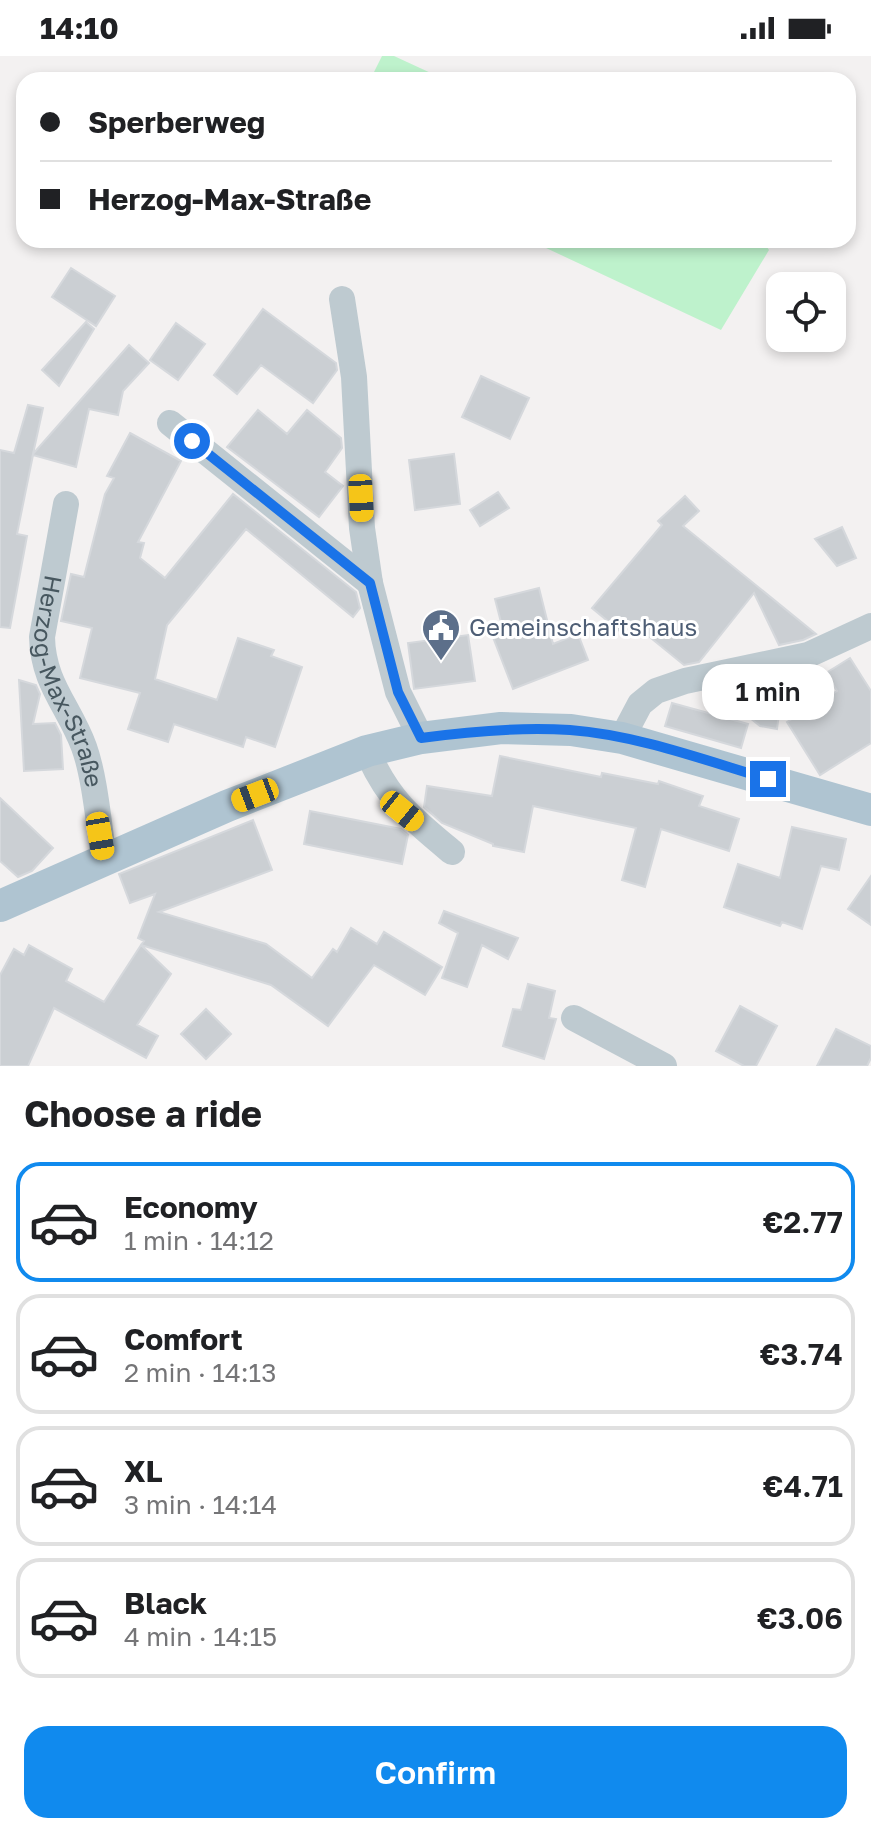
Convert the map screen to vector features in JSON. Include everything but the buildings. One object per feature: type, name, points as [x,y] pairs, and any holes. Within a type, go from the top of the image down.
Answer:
[{"type":"main road","points":[[0,906],[227,806],[367,751],[421,738],[501,728],[571,730],[622,738],[871,810]]},
{"type":"street","points":[[342,299],[354,377],[362,528],[370,583],[398,692],[421,738]]},
{"type":"street","points":[[170,423],[370,583]]},
{"type":"street","name":"Herzog-Max-Straße","points":[[66,504],[42,637],[43,658],[49,680],[85,749],[104,859]]},
{"type":"street","points":[[622,738],[640,704],[656,691],[685,681],[808,655],[871,626]]},
{"type":"street","points":[[367,751],[378,778],[402,811],[452,852]]},
{"type":"street","points":[[574,1018],[664,1066]]},
{"type":"green space","points":[[382,56],[394,56],[429,72],[374,72]]},
{"type":"green space","points":[[546,248],[768,248],[721,330]]},
{"type":"place","name":"Gemeinschaftshaus","points":[[441,662]]},
{"type":"route","points":[[192,441],[370,583],[398,692],[421,738],[501,728],[571,730],[622,738],[768,779]]}]
